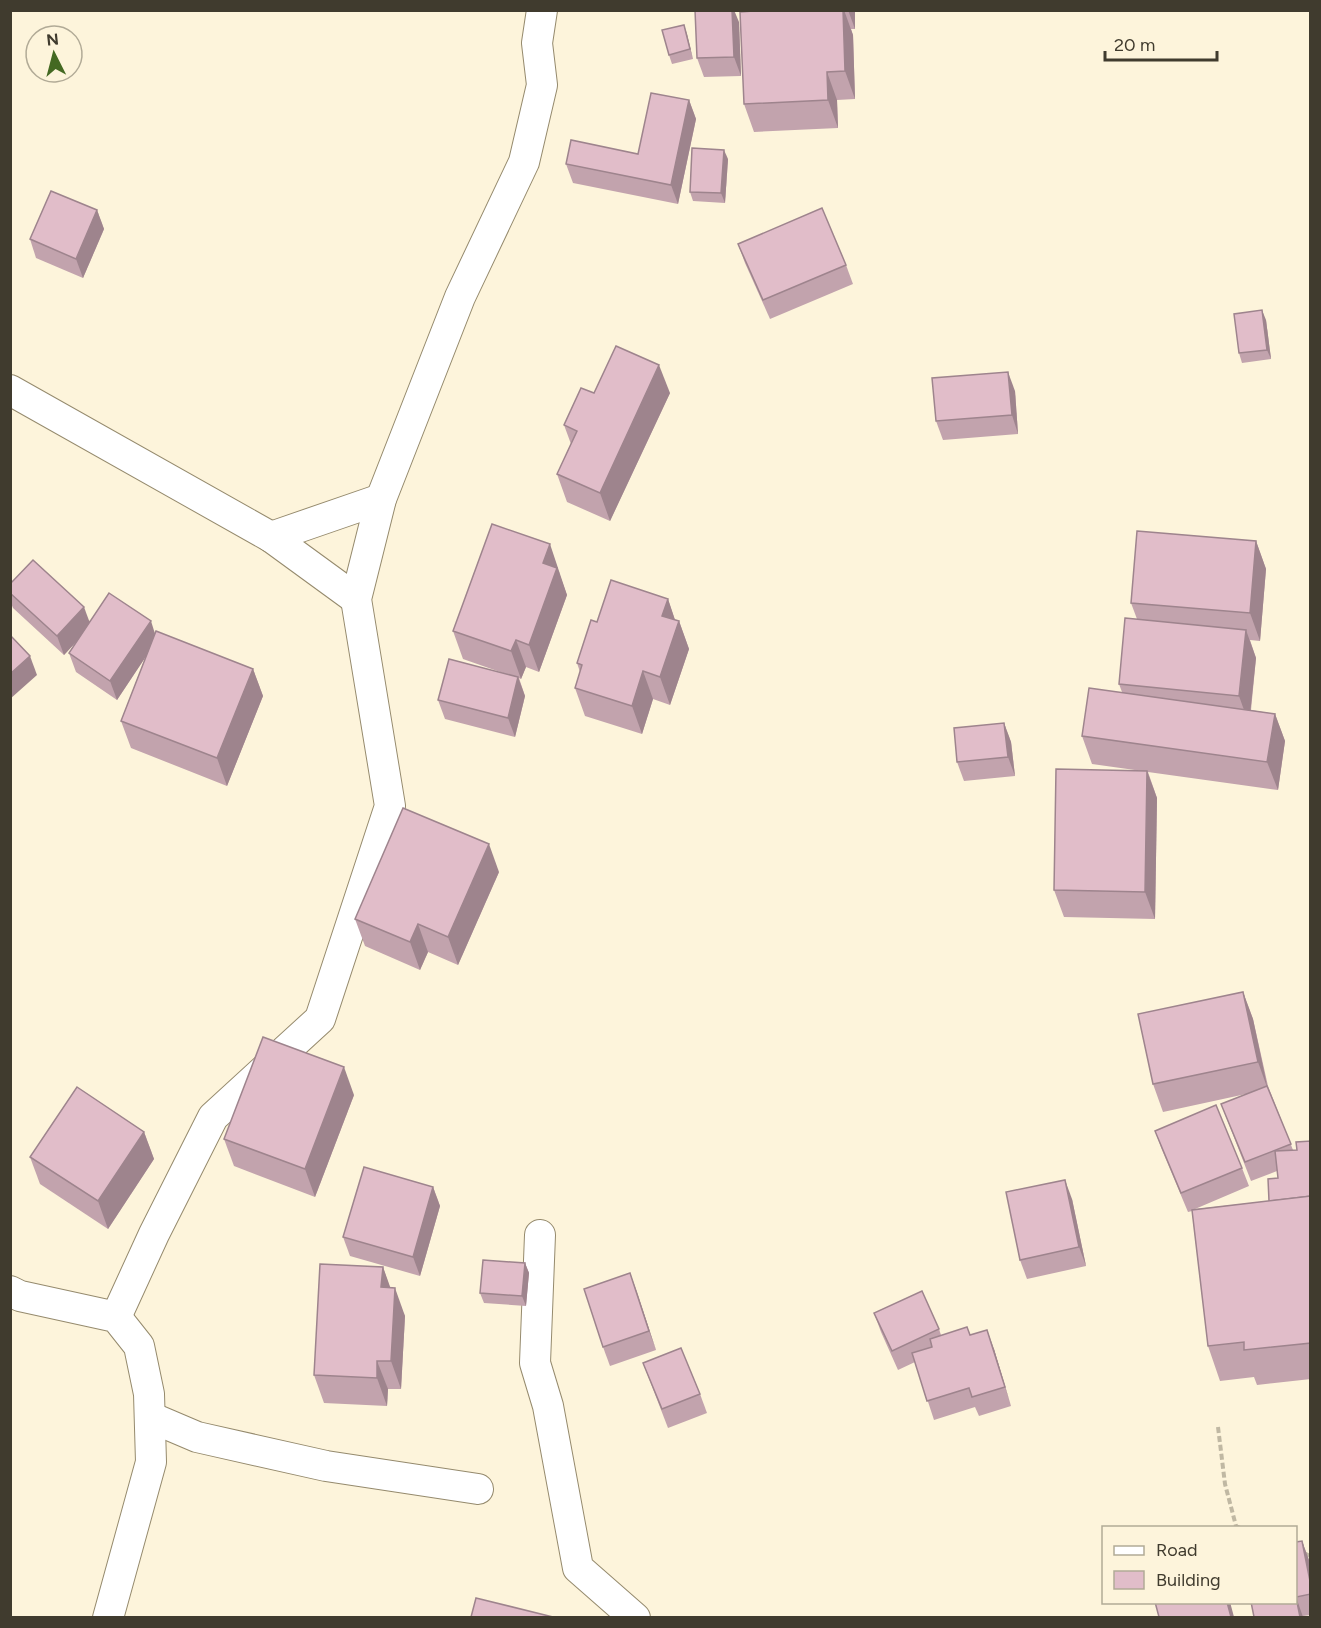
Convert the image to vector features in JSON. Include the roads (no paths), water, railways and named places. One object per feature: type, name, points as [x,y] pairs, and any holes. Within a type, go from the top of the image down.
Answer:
[{"type":"street","points":[[116,1317],[154,1234],[213,1117],[320,1019],[390,806],[356,599],[381,499],[460,297],[524,162],[542,85],[537,43],[542,10]]},
{"type":"street","points":[[10,390],[271,537],[356,599]]},
{"type":"street","points":[[271,537],[381,499]]},
{"type":"street","points":[[540,1235],[536,1363],[548,1406],[578,1568],[635,1617]]},
{"type":"street","points":[[10,1291],[20,1296],[116,1317],[139,1346],[149,1394],[151,1462],[108,1617]]},
{"type":"street","points":[[150,1417],[197,1437],[314,1463],[478,1490]]}]
